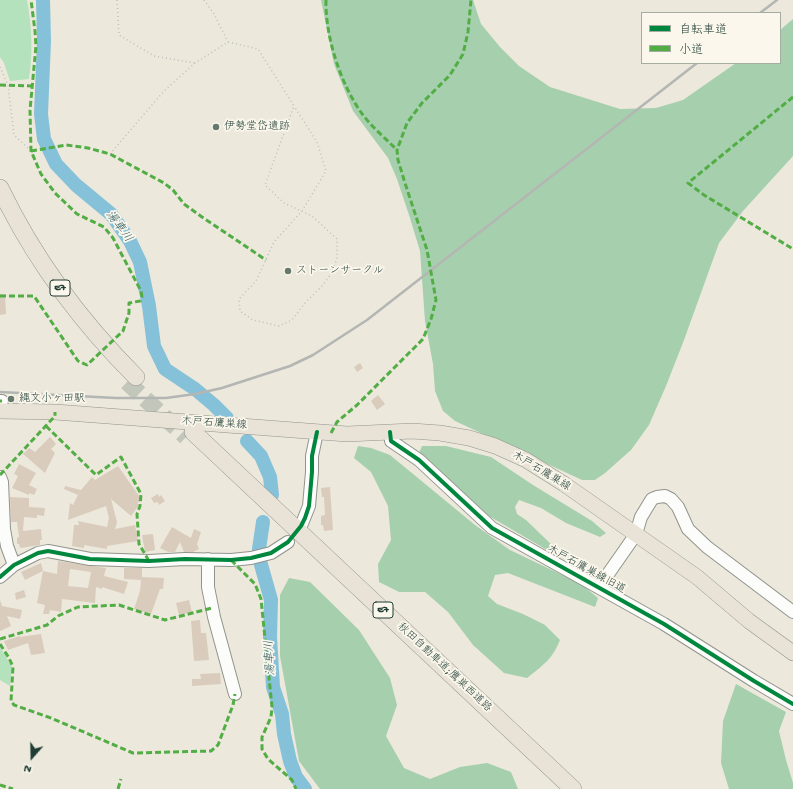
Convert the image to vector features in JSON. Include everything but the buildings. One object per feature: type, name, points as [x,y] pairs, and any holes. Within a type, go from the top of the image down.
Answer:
[{"type":"highway","name":"E7","points":[[0,188],[9,207],[36,253],[75,309],[132,380],[88,340],[48,288],[20,245],[0,210]]},
{"type":"highway","name":"秋田自動車道;鷹巣西道路","points":[[562,789],[190,434],[574,789]]},
{"type":"main road","name":"木戸石鷹巣線","points":[[1,404],[55,412],[347,434],[412,431],[440,433],[470,438],[496,446],[526,460],[539,468],[636,534],[697,577],[749,621],[793,653]]},
{"type":"street","points":[[301,526],[309,506],[312,456],[317,432]]},
{"type":"street","name":"木戸石鷹巣線旧道","points":[[390,432],[391,441],[419,460],[492,528],[664,624],[793,704]]},
{"type":"street","points":[[0,477],[2,482],[4,529],[7,546],[14,565]]},
{"type":"street","points":[[599,587],[636,534],[641,517],[652,499],[657,496],[665,496],[671,499],[678,507],[688,529],[706,547],[793,612]]},
{"type":"street","points":[[0,577],[14,565],[38,553],[48,551],[90,559],[149,561],[185,559],[230,560],[251,558],[271,553],[288,542]]},
{"type":"street","points":[[208,559],[208,587],[214,617],[235,694]]},
{"type":"path","points":[[117,0],[119,35],[154,56],[195,63]]},
{"type":"path","points":[[204,0],[214,14],[228,42]]},
{"type":"path","points":[[110,154],[164,91],[195,63],[228,42],[258,49],[317,142],[326,171],[302,211],[274,242],[256,281],[239,299],[240,311],[253,320],[279,326],[292,320],[305,303],[322,286],[332,274],[337,259],[337,238],[312,216],[302,211],[284,203],[265,185],[294,106]]},
{"type":"path","points":[[0,67],[8,85],[14,135],[31,151]]},
{"type":"green space","points":[[0,0],[27,0],[31,40],[29,79],[10,81],[4,63],[0,57]]},
{"type":"green space","points":[[321,0],[473,0],[481,24],[500,47],[519,66],[550,87],[620,109],[656,108],[683,100],[735,64],[781,64],[781,29],[793,19],[793,156],[743,211],[719,243],[684,340],[649,425],[631,450],[595,480],[582,480],[455,421],[443,411],[435,391],[433,364],[425,321],[420,251],[410,218],[397,179],[388,158],[353,111],[334,64]]},
{"type":"green space","points":[[358,446],[371,448],[390,455],[475,525],[510,550],[581,584],[598,598],[595,607],[508,573],[495,575],[488,596],[497,604],[523,614],[545,625],[560,640],[554,653],[542,666],[527,678],[504,673],[473,645],[448,612],[425,592],[399,592],[379,582],[378,564],[391,540],[388,506],[371,472],[354,458]]},
{"type":"green space","points":[[422,446],[446,446],[491,457],[592,521],[606,533],[600,537],[566,523],[541,508],[519,500],[515,507],[517,514],[526,520],[554,547],[547,550],[482,512],[419,453]]},
{"type":"green space","points":[[289,578],[310,582],[359,630],[390,678],[397,705],[386,736],[404,768],[430,779],[460,767],[487,763],[511,772],[518,789],[320,789],[299,761],[280,656],[280,595]]},
{"type":"green space","points":[[0,647],[12,667],[10,686],[0,680]]},
{"type":"green space","points":[[736,684],[786,712],[779,731],[793,783],[793,789],[729,789],[721,763],[723,721]]},
{"type":"waterway","name":"湯車川","points":[[43,0],[44,41],[41,114],[44,139],[56,164],[76,185],[111,214],[130,241],[140,262],[149,306],[154,346],[165,369],[195,389],[227,418]]},
{"type":"waterway","name":"湯車川","points":[[247,441],[261,456],[270,477],[272,495]]},
{"type":"waterway","name":"湯車川","points":[[263,522],[259,549],[260,561],[271,600],[270,637],[273,687],[282,714],[284,734],[290,761],[296,777],[305,789]]},
{"type":"tunnel","points":[[127,382],[186,437]]},
{"type":"railway","points":[[761,12],[777,0]]},
{"type":"railway","points":[[0,392],[116,398],[166,398],[222,388],[290,366],[313,355],[367,320],[696,64]]},
{"type":"marked path","points":[[0,296],[34,296],[78,361],[87,365],[123,331],[129,313],[129,303],[140,301],[142,297],[141,291],[113,238],[104,227],[77,214],[55,193],[41,174],[31,151],[30,110],[36,46],[31,0]]},
{"type":"marked path","points":[[326,0],[326,14],[331,45],[341,75],[348,90],[367,120],[397,150]]},
{"type":"marked path","points":[[331,433],[337,422],[357,405],[423,339],[431,319],[436,300],[427,250],[398,160],[397,150],[407,123],[422,103],[450,75],[463,54],[468,32],[471,0]]},
{"type":"marked path","points":[[0,85],[32,86]]},
{"type":"marked path","points":[[793,97],[688,183],[704,195],[793,249]]},
{"type":"marked path","points":[[31,151],[66,145],[88,148],[110,154],[164,183],[173,190],[184,204],[266,260]]},
{"type":"marked path","points":[[0,475],[55,416],[55,412]]},
{"type":"marked path","points":[[46,426],[96,475],[121,457],[141,494],[140,506],[137,514],[139,544],[149,561]]},
{"type":"marked path","points":[[231,560],[255,584],[261,599],[272,707],[271,717],[262,737],[262,749],[268,759],[292,780],[296,789]]},
{"type":"marked path","points":[[0,639],[47,625],[58,616],[78,607],[119,605],[165,620],[212,608]]},
{"type":"marked path","points":[[0,644],[13,667],[11,701],[14,705],[51,718],[133,753],[211,751],[218,745],[233,705],[235,694]]},
{"type":"marked path","points":[[118,789],[121,779]]},
{"type":"marked path","points":[[0,785],[13,789]]},
{"type":"cycle path","points":[[0,577],[14,565],[38,553],[48,551],[90,559],[149,561],[185,559],[231,560],[251,558],[271,553],[288,542],[301,526],[305,518],[309,506],[312,456],[317,432]]},
{"type":"cycle path","points":[[390,432],[391,441],[419,460],[492,528],[664,624],[793,704]]},
{"type":"place","name":"伊勢堂岱遺跡","points":[[216,127]]},
{"type":"place","name":"ストーンサークル","points":[[288,271]]},
{"type":"place","name":"縄文小ヶ田駅","points":[[11,399]]}]
